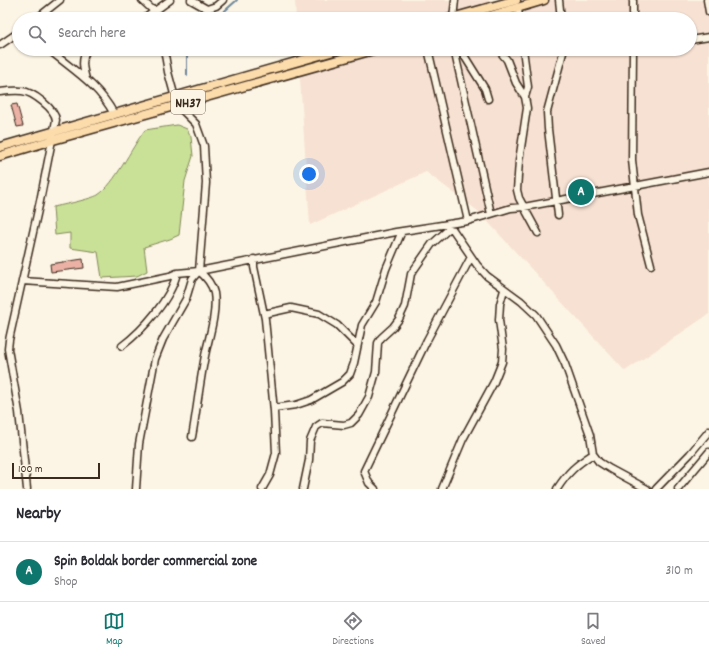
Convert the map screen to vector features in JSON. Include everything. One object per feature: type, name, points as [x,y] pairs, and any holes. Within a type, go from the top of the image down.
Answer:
[{"type":"highway","points":[[482,12],[544,0]]},
{"type":"highway","points":[[501,12],[517,4]]},
{"type":"highway","name":"NH37","points":[[0,147],[54,136],[176,101],[319,56]]},
{"type":"highway","name":"NH37","points":[[0,156],[114,114],[176,101],[350,56]]},
{"type":"street","points":[[45,12],[60,0]]},
{"type":"street","points":[[142,0],[154,12],[170,0]]},
{"type":"street","points":[[191,0],[207,10],[216,6],[223,0]]},
{"type":"street","points":[[452,12],[455,0]]},
{"type":"street","points":[[559,0],[560,12]]},
{"type":"street","points":[[633,0],[633,12]]},
{"type":"street","points":[[706,0],[709,12]]},
{"type":"street","points":[[0,45],[12,37]]},
{"type":"street","points":[[697,39],[709,37]]},
{"type":"street","points":[[57,56],[86,79],[103,96],[114,114]]},
{"type":"street","points":[[84,56],[83,60],[86,79]]},
{"type":"street","points":[[136,489],[139,444],[155,359],[163,339],[186,299],[192,279],[199,271],[206,183],[204,146],[196,124],[176,101],[166,56]]},
{"type":"street","points":[[430,56],[468,221]]},
{"type":"street","points":[[456,56],[491,214]]},
{"type":"street","points":[[464,56],[485,89],[488,99]]},
{"type":"street","points":[[504,56],[507,60],[516,83],[525,97]]},
{"type":"street","points":[[524,56],[528,87],[525,97],[526,108],[519,160],[517,190],[519,198],[538,233]]},
{"type":"street","points":[[558,215],[548,129],[548,112],[562,56]]},
{"type":"street","points":[[633,56],[632,160],[638,215],[651,265]]},
{"type":"street","points":[[0,92],[23,91],[34,95],[53,111],[56,120],[54,136],[8,349],[20,419],[27,489]]},
{"type":"street","points":[[22,281],[117,287],[170,276],[177,273],[199,271],[402,231],[450,225],[511,208],[524,207],[709,172]]},
{"type":"street","points":[[450,225],[476,265],[487,276],[536,315],[556,346],[565,364],[590,435],[593,454],[600,462],[610,469],[647,489]]},
{"type":"street","points":[[303,489],[309,460],[310,441],[316,427],[322,423],[344,425],[351,423],[359,415],[369,397],[376,372],[378,343],[399,319],[404,306],[411,274],[432,244],[450,225]]},
{"type":"street","points":[[274,408],[296,405],[311,400],[342,382],[350,374],[354,363],[362,325],[376,302],[386,269],[402,231]]},
{"type":"street","points":[[375,489],[369,483],[364,471],[427,340],[471,257]]},
{"type":"street","points":[[254,259],[254,266],[264,314],[274,408],[276,453],[270,474],[262,489]]},
{"type":"street","points":[[192,437],[214,307],[214,293],[206,278],[199,271]]},
{"type":"street","points":[[122,346],[147,324],[174,284],[177,273]]},
{"type":"street","points":[[442,489],[463,439],[496,377],[502,362],[503,349],[499,320],[500,304],[504,290]]},
{"type":"street","points":[[264,314],[292,308],[319,314],[337,325],[357,345]]},
{"type":"street","points":[[656,489],[690,454],[709,431]]},
{"type":"street","points":[[678,489],[709,452]]},
{"type":"street","points":[[556,489],[566,475],[575,466],[593,454]]},
{"type":"shaded area","points":[[295,0],[709,0],[709,314],[625,371],[478,211],[426,172],[310,225],[298,56],[697,56],[697,12],[296,12]]},
{"type":"green space","points":[[177,125],[187,129],[191,137],[193,156],[185,181],[179,235],[144,247],[147,271],[137,276],[102,278],[98,252],[70,248],[70,233],[55,235],[53,207],[98,195],[111,183],[145,130]]},
{"type":"building","points":[[17,104],[23,126],[17,127],[11,105]]},
{"type":"building","points":[[83,259],[84,268],[51,272],[50,264]]},
{"type":"waterway","points":[[224,12],[237,0]]},
{"type":"waterway","points":[[187,56],[187,75]]},
{"type":"place","name":"Spin Boldak border commercial zone","points":[[581,192]]}]
